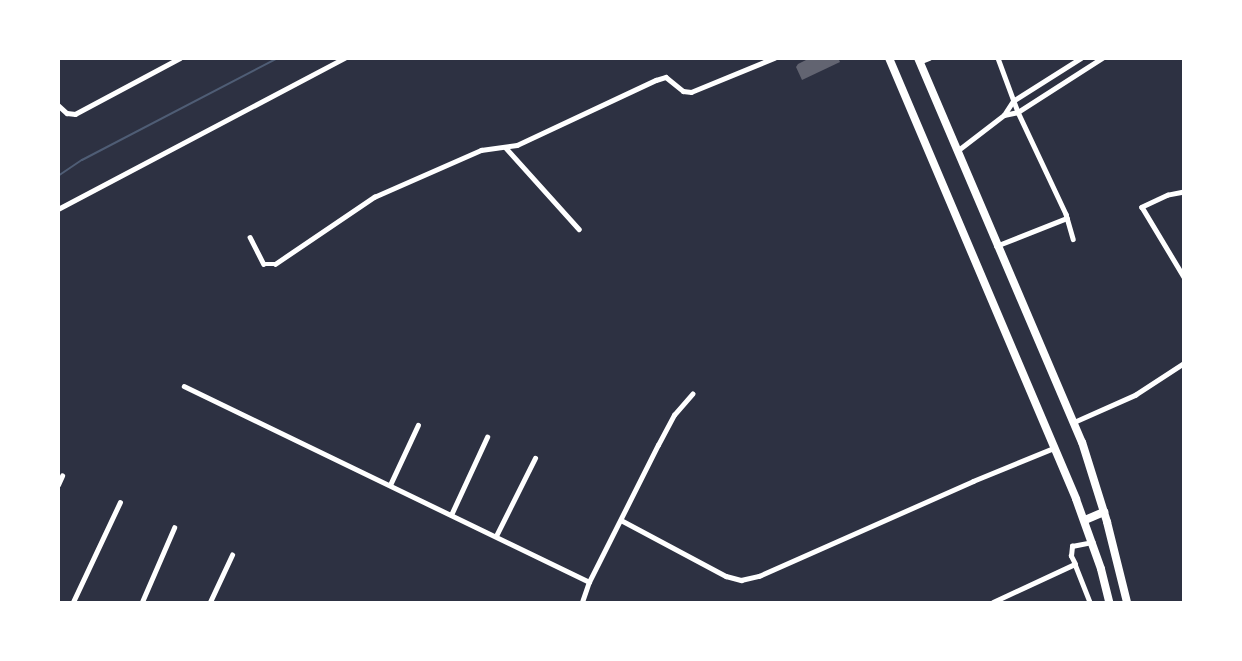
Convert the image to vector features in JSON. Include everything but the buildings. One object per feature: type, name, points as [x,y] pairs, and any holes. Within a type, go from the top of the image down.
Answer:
[{"type":"highway","points":[[889,58],[1093,542],[1109,603]]},
{"type":"highway","points":[[919,60],[996,246],[1074,422],[1104,512],[1127,603]]},
{"type":"highway","points":[[1084,520],[1104,512]]},
{"type":"street","points":[[58,208],[345,58]]},
{"type":"street","points":[[250,237],[264,264],[275,264],[374,197],[482,150],[506,148],[656,80],[666,77],[683,91],[691,92],[774,58]]},
{"type":"street","points":[[919,60],[929,58]]},
{"type":"street","points":[[998,58],[1013,101],[1067,218],[1073,238]]},
{"type":"street","points":[[957,151],[1004,115],[1013,101],[1081,58]]},
{"type":"street","points":[[1004,115],[1018,112],[1102,58]]},
{"type":"street","points":[[58,105],[67,113],[75,114],[180,59]]},
{"type":"street","points":[[506,148],[579,228]]},
{"type":"street","points":[[1183,274],[1142,207],[1168,195],[1184,192]]},
{"type":"street","points":[[996,246],[1067,218]]},
{"type":"street","points":[[1074,422],[1136,395],[1184,363]]},
{"type":"street","points":[[184,386],[590,582]]},
{"type":"street","points":[[582,603],[590,582],[675,415],[692,394]]},
{"type":"street","points":[[390,485],[418,425]]},
{"type":"street","points":[[451,515],[487,437]]},
{"type":"street","points":[[621,520],[726,576],[741,580],[759,576],[973,481],[1054,448]]},
{"type":"street","points":[[496,536],[535,458]]},
{"type":"street","points":[[58,485],[62,476]]},
{"type":"street","points":[[73,603],[120,502]]},
{"type":"street","points":[[142,603],[174,528]]},
{"type":"street","points":[[1090,603],[1071,556],[1072,546],[1093,542]]},
{"type":"street","points":[[210,603],[232,555]]},
{"type":"street","points":[[993,603],[1075,564]]},
{"type":"waterway","points":[[58,176],[82,160],[278,58]]}]
